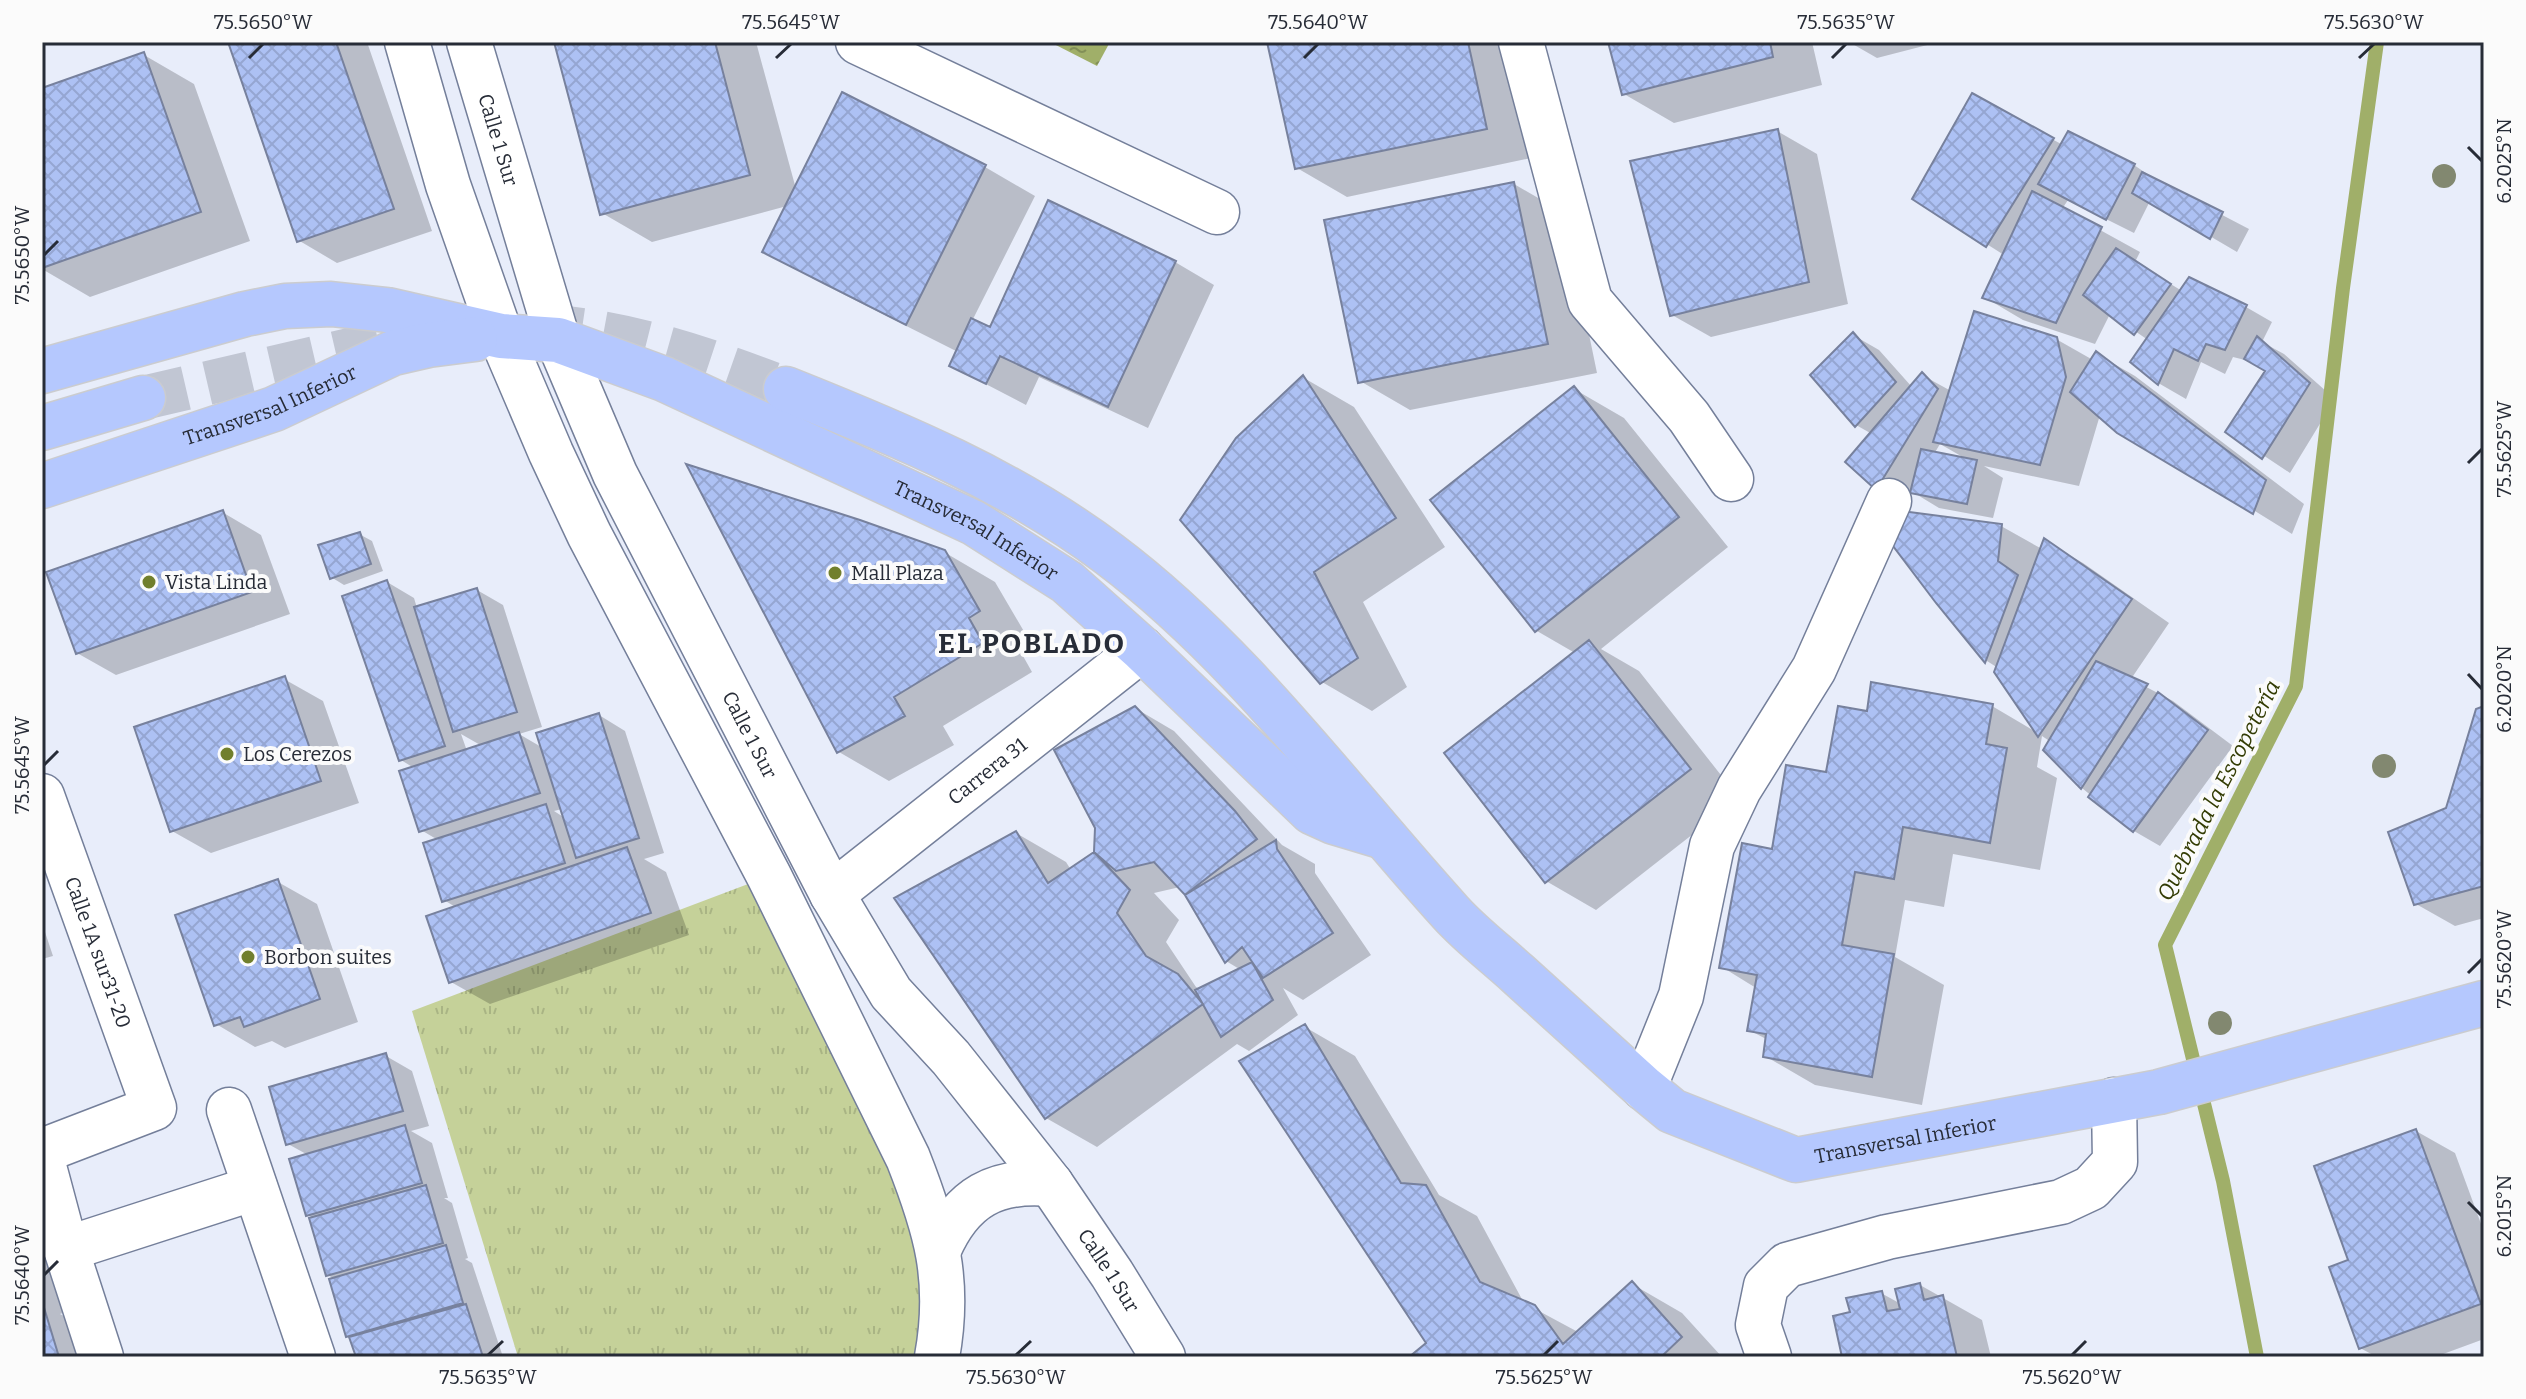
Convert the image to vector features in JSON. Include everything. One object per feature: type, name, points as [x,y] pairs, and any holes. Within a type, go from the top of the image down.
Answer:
[{"type":"main road","name":"Transversal Inferior","points":[[42,371],[245,314],[285,306],[331,304],[387,310],[501,336],[558,340],[664,379],[974,523],[1067,582],[1142,649],[1312,812],[1384,837]]},
{"type":"main road","name":"Transversal Inferior","points":[[42,486],[274,409],[393,353],[428,345],[501,336]]},
{"type":"main road","name":"Transversal Inferior","points":[[786,389],[873,424],[989,479],[1056,517],[1110,554],[1179,611],[1285,723],[1454,916],[1644,1088],[1672,1111],[1796,1160],[2159,1092],[2476,1006]]},
{"type":"main road","points":[[42,428],[143,398]]},
{"type":"street","points":[[407,42],[448,185],[501,336],[551,453],[589,534],[769,876],[908,1158],[939,1249],[943,1312],[937,1357]]},
{"type":"street","name":"Calle 1 Sur","points":[[469,42],[558,340],[631,510],[832,894],[891,993],[959,1069],[1051,1184],[1163,1357]]},
{"type":"street","points":[[858,42],[1217,212]]},
{"type":"street","points":[[1521,42],[1590,301],[1689,417],[1731,479]]},
{"type":"street","points":[[1644,1088],[1681,996],[1712,846],[1739,789],[1814,669],[1889,501]]},
{"type":"street","name":"Carrera 31","points":[[832,894],[1142,649]]},
{"type":"street","name":"Calle 1A sur31-20","points":[[42,796],[154,1108],[42,1151]]},
{"type":"street","points":[[1769,1357],[1758,1325],[1766,1286],[1787,1265],[1887,1237],[2061,1202],[2091,1188],[2115,1162],[2114,1100]]},
{"type":"street","points":[[229,1110],[313,1357]]},
{"type":"street","points":[[42,1159],[66,1249],[101,1357]]},
{"type":"street","points":[[939,1249],[956,1218],[982,1195],[1026,1182],[1051,1184]]},
{"type":"street","points":[[66,1249],[255,1188]]},
{"type":"green space","points":[[769,876],[926,1205],[923,1357],[518,1357],[412,1011]]},
{"type":"water","points":[[1050,42],[1110,42],[1097,66]]},
{"type":"building","points":[[228,42],[336,42],[394,209],[297,242]]},
{"type":"building","points":[[554,42],[715,42],[750,175],[600,215]]},
{"type":"building","points":[[1267,42],[1468,42],[1487,129],[1295,169]]},
{"type":"building","points":[[1608,42],[1770,42],[1773,57],[1622,95]]},
{"type":"building","points":[[144,52],[201,212],[42,268],[42,88]]},
{"type":"building","points":[[842,92],[986,165],[906,325],[762,252]]},
{"type":"building","points":[[1972,93],[2054,138],[1986,247],[1912,199]]},
{"type":"building","points":[[1778,129],[1809,282],[1670,316],[1630,161]]},
{"type":"building","points":[[2068,131],[2135,164],[2106,220],[2038,184]]},
{"type":"building","points":[[2142,172],[2223,212],[2210,239],[2132,193]]},
{"type":"building","points":[[1514,182],[1548,344],[1358,383],[1324,220]]},
{"type":"building","points":[[2032,191],[2102,227],[2056,323],[1982,298]]},
{"type":"building","points":[[1048,200],[1176,261],[1108,407],[1000,356],[986,384],[949,366],[971,318],[990,327]]},
{"type":"building","points":[[2116,248],[2171,284],[2134,335],[2083,295]]},
{"type":"building","points":[[2189,277],[2247,305],[2225,350],[2206,344],[2198,361],[2174,349],[2158,385],[2130,362]]},
{"type":"building","points":[[1974,311],[2057,337],[2066,377],[2040,465],[1933,442]]},
{"type":"building","points":[[1853,332],[1896,382],[1855,427],[1810,375]]},
{"type":"building","points":[[2257,336],[2310,383],[2262,459],[2225,432],[2265,371],[2244,359]]},
{"type":"building","points":[[2096,351],[2266,480],[2253,514],[2117,433],[2070,392]]},
{"type":"building","points":[[1922,372],[1938,389],[1876,490],[1845,462]]},
{"type":"building","points":[[1303,375],[1396,518],[1314,572],[1358,658],[1320,684],[1180,520],[1236,438]]},
{"type":"building","points":[[1574,386],[1679,517],[1535,632],[1430,500]]},
{"type":"building","points":[[1921,449],[1977,460],[1967,504],[1910,493]]},
{"type":"building","points":[[686,464],[945,550],[980,611],[969,618],[983,643],[894,697],[905,716],[837,753]]},
{"type":"building","name":"Vista Linda","points":[[223,510],[252,592],[76,654],[46,572]]},
{"type":"building","points":[[1894,510],[2002,524],[1998,561],[2018,575],[1985,663],[1884,534]]},
{"type":"building","points":[[360,532],[371,564],[330,579],[318,545]]},
{"type":"building","points":[[2044,538],[2132,599],[2038,737],[1994,672]]},
{"type":"building","points":[[387,580],[445,746],[399,761],[342,596]]},
{"type":"building","points":[[477,588],[517,712],[453,732],[414,607]]},
{"type":"building","points":[[1589,640],[1691,769],[1545,883],[1444,753]]},
{"type":"building","points":[[2096,661],[2148,684],[2081,789],[2043,750]]},
{"type":"building","name":"Los Cerezos","points":[[285,676],[321,781],[170,832],[134,727]]},
{"type":"building","points":[[1871,682],[1993,704],[1986,744],[2007,748],[1990,843],[1903,827],[1894,879],[1855,872],[1842,945],[1894,954],[1872,1077],[1763,1057],[1766,1034],[1747,1031],[1757,975],[1719,968],[1742,843],[1772,849],[1786,765],[1826,772],[1838,706],[1867,711]]},
{"type":"building","points":[[2158,692],[2208,730],[2133,832],[2088,797]]},
{"type":"building","points":[[1135,706],[1235,811],[1257,839],[1185,895],[1154,862],[1116,871],[1094,852],[1095,828],[1054,750]]},
{"type":"building","points":[[2484,706],[2484,886],[2414,905],[2388,832],[2446,808],[2476,709]]},
{"type":"building","points":[[599,713],[639,838],[576,858],[536,733]]},
{"type":"building","points":[[519,732],[540,793],[419,832],[399,771]]},
{"type":"building","points":[[546,804],[565,863],[442,902],[423,843]]},
{"type":"building","points":[[1016,831],[1048,883],[1094,852],[1130,890],[1117,913],[1146,956],[1178,974],[1203,1004],[1045,1119],[894,898]]},
{"type":"building","points":[[1276,840],[1277,849],[1333,933],[1263,978],[1242,947],[1225,963],[1185,895]]},
{"type":"building","points":[[627,847],[651,913],[449,983],[426,916]]},
{"type":"building","name":"Borbon suites","points":[[278,879],[320,999],[244,1027],[240,1017],[214,1026],[175,915]]},
{"type":"building","points":[[1252,962],[1273,1000],[1221,1037],[1195,990]]},
{"type":"building","points":[[1305,1024],[1401,1183],[1426,1185],[1480,1282],[1535,1305],[1563,1344],[1632,1281],[1682,1337],[1661,1357],[1409,1357],[1426,1343],[1239,1061]]},
{"type":"building","points":[[386,1053],[403,1111],[286,1145],[269,1087]]},
{"type":"building","points":[[405,1125],[422,1183],[306,1216],[289,1159]]},
{"type":"building","points":[[2416,1129],[2481,1304],[2359,1349],[2329,1267],[2348,1260],[2314,1166]]},
{"type":"building","points":[[426,1185],[443,1243],[326,1276],[309,1218]]},
{"type":"building","points":[[446,1245],[463,1303],[346,1337],[329,1279]]},
{"type":"building","points":[[1920,1283],[1924,1300],[1943,1295],[1957,1357],[1842,1357],[1833,1316],[1850,1312],[1846,1298],[1882,1291],[1887,1311],[1900,1309],[1895,1289]]},
{"type":"building","points":[[42,1301],[59,1357],[42,1357]]},
{"type":"building","points":[[466,1304],[483,1357],[356,1357],[349,1337]]},
{"type":"waterway","name":"Quebrada la Escopetería","points":[[2257,1357],[2223,1181],[2165,945],[2296,686],[2343,288],[2377,42]]},
{"type":"tunnel","points":[[538,325],[634,340],[725,366],[786,389]]},
{"type":"tunnel","points":[[143,398],[410,336]]},
{"type":"place","name":"Mall Plaza","points":[[835,573]]},
{"type":"place","name":"Vista Linda","points":[[149,582]]},
{"type":"place","name":"Los Cerezos","points":[[227,754]]},
{"type":"place","name":"Borbon suites","points":[[248,957]]},
{"type":"district","name":"EL POBLADO","points":[[1032,643]]}]
